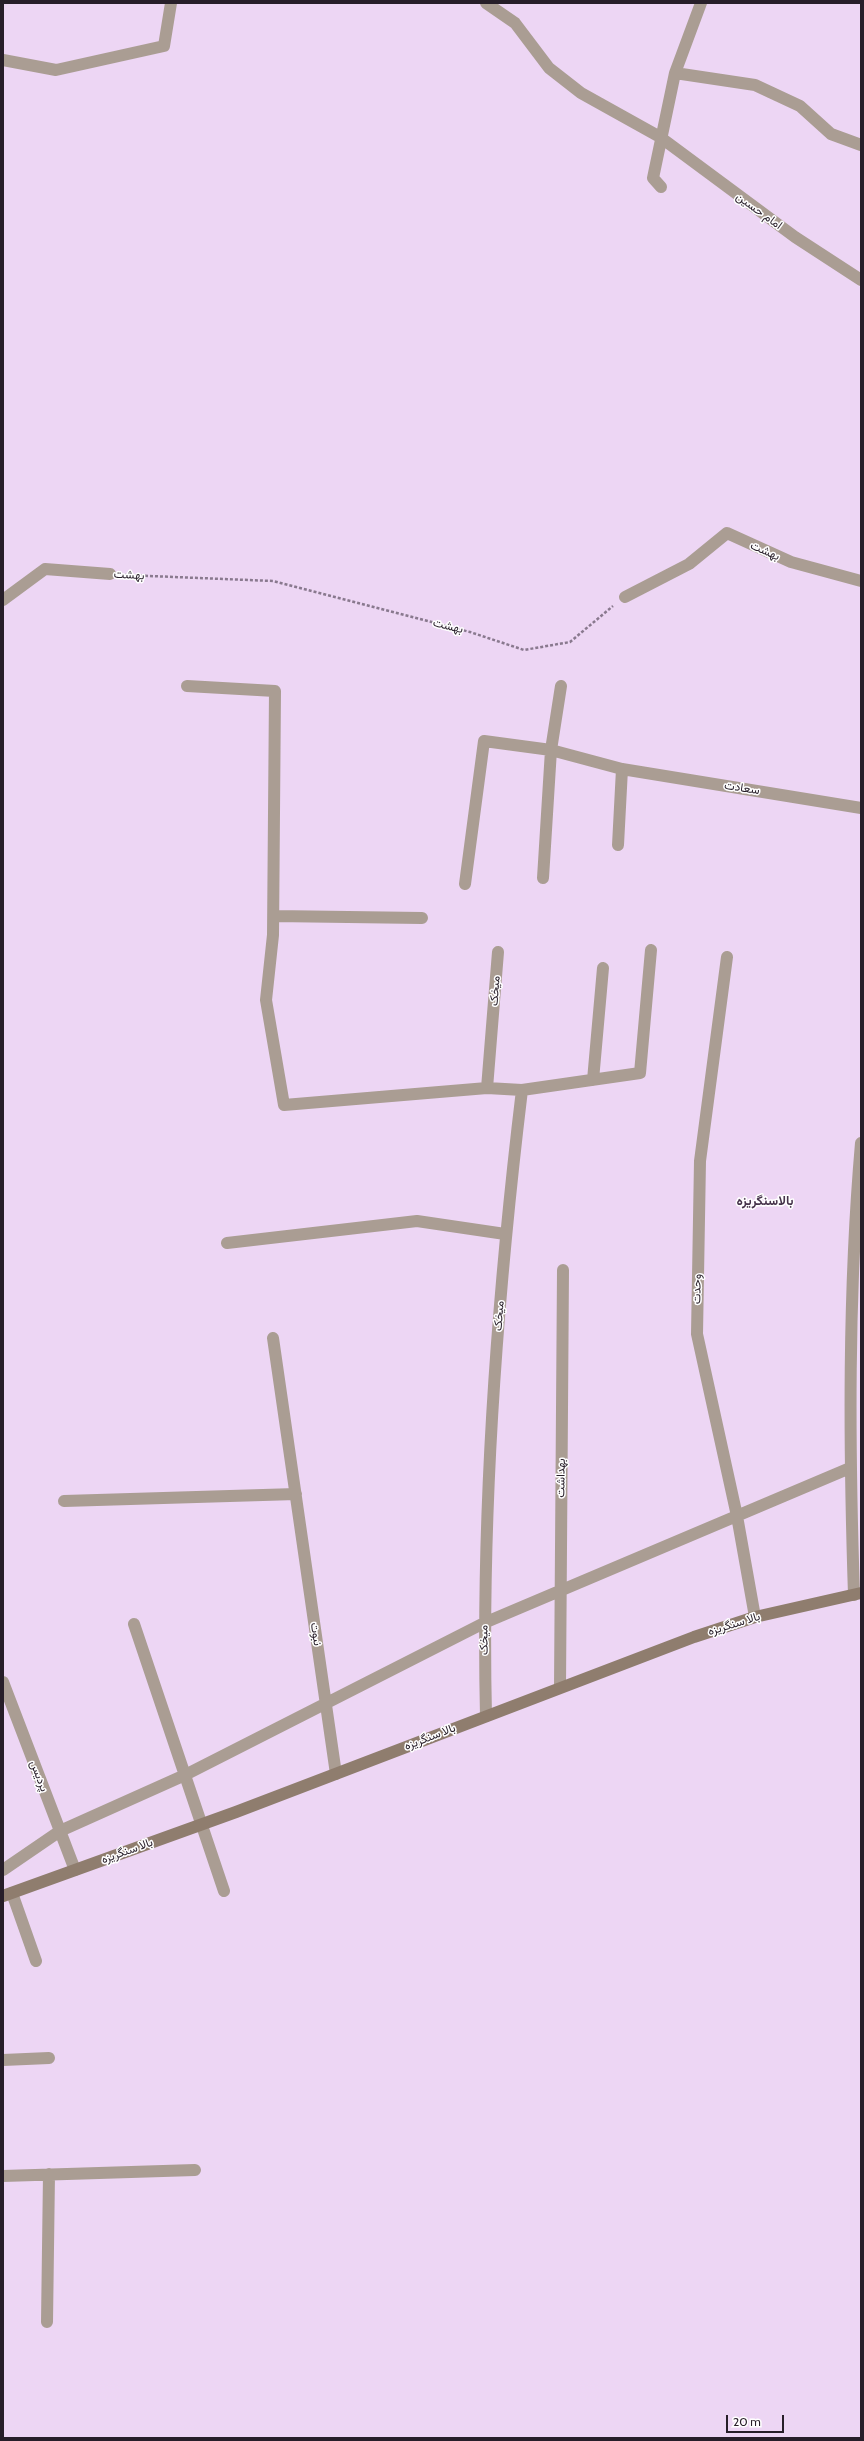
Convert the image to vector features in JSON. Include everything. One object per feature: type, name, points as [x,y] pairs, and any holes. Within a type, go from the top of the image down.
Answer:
[{"type":"street","points":[[3,60],[56,70],[164,46],[172,3]]},
{"type":"street","name":"امام حسین","points":[[486,3],[516,23],[549,68],[581,93],[660,137],[795,237],[861,280]]},
{"type":"street","points":[[661,187],[653,180],[660,137],[675,73],[701,3]]},
{"type":"street","points":[[675,73],[755,85],[800,106],[831,134],[861,145]]},
{"type":"street","name":"بهشت","points":[[625,597],[689,564],[727,534],[791,562],[861,581]]},
{"type":"street","name":"بهشت","points":[[3,600],[45,569],[110,574]]},
{"type":"street","points":[[187,686],[275,691],[274,916],[266,1000],[284,1105],[487,1088],[522,1090],[640,1073],[651,950]]},
{"type":"street","points":[[543,878],[551,750],[561,686]]},
{"type":"street","name":"سعادت","points":[[465,884],[484,741],[551,750],[622,769],[861,808]]},
{"type":"street","points":[[618,845],[622,769]]},
{"type":"street","points":[[274,916],[422,918]]},
{"type":"street","name":"میخک","points":[[487,1088],[498,952]]},
{"type":"street","name":"وحدت","points":[[727,957],[700,1161],[697,1334],[738,1516],[755,1617]]},
{"type":"street","points":[[593,1080],[603,968]]},
{"type":"street","name":"میخک","points":[[486,1716],[484,1623],[490,1434],[505,1234],[522,1090]]},
{"type":"street","points":[[857,1594],[850,1468],[855,1213],[861,1142]]},
{"type":"street","points":[[227,1243],[416,1221],[505,1234]]},
{"type":"street","name":"بهداشت","points":[[560,1686],[563,1270]]},
{"type":"street","name":"نبوت","points":[[273,1338],[336,1774]]},
{"type":"street","points":[[3,1870],[60,1831],[185,1775],[326,1705],[484,1623],[850,1468]]},
{"type":"street","points":[[64,1501],[296,1494]]},
{"type":"street","name":"بالا سنگریزه","points":[[8,1894],[336,1774],[560,1686],[755,1617],[857,1594]]},
{"type":"street","points":[[134,1624],[224,1892]]},
{"type":"street","name":"پردیس","points":[[3,1682],[75,1870]]},
{"type":"street","points":[[8,1894],[36,1961]]},
{"type":"street","points":[[3,2060],[49,2058]]},
{"type":"street","points":[[3,2176],[195,2170]]},
{"type":"street","points":[[47,2322],[49,2174]]},
{"type":"path","name":"بهشت","points":[[110,574],[273,581],[470,632],[524,650],[570,642],[625,597]]},
{"type":"district","name":"بالاسنگریزه","points":[[765,1201]]}]
